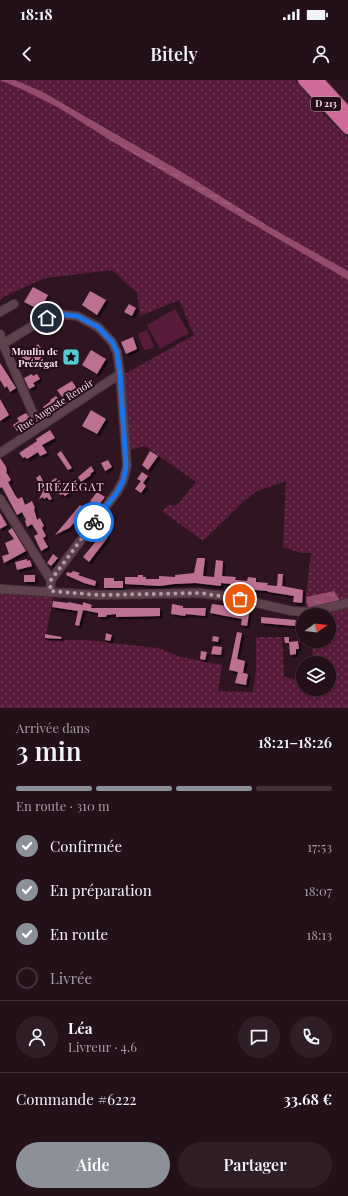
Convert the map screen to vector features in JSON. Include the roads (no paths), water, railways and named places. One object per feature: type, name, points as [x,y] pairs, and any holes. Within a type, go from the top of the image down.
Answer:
[{"type":"highway","name":"D 213","points":[[304,80],[348,128]]},
{"type":"highway","name":"D 213","points":[[317,80],[348,114]]},
{"type":"street","points":[[0,312],[14,304]]},
{"type":"street","points":[[3,344],[37,323],[57,314],[77,316],[98,327],[112,342],[117,352],[120,374],[126,466],[123,481],[117,492],[51,580],[50,591]]},
{"type":"street","points":[[0,334],[38,426]]},
{"type":"street","name":"Rue Auguste Renoir","points":[[0,453],[38,426],[120,374]]},
{"type":"street","points":[[0,499],[51,580]]},
{"type":"street","points":[[0,589],[99,595],[200,593],[226,596],[292,611],[310,612],[348,603]]},
{"type":"water","points":[[0,80],[15,80],[43,92],[182,172],[268,226],[348,271],[348,280],[110,140],[59,108]]},
{"type":"water","points":[[334,591],[341,602],[329,606],[308,607],[306,597]]},
{"type":"place","name":"Moulin de Prézégat","points":[[71,357]]},
{"type":"district","name":"PRÉZÉGAT","points":[[71,487]]}]
